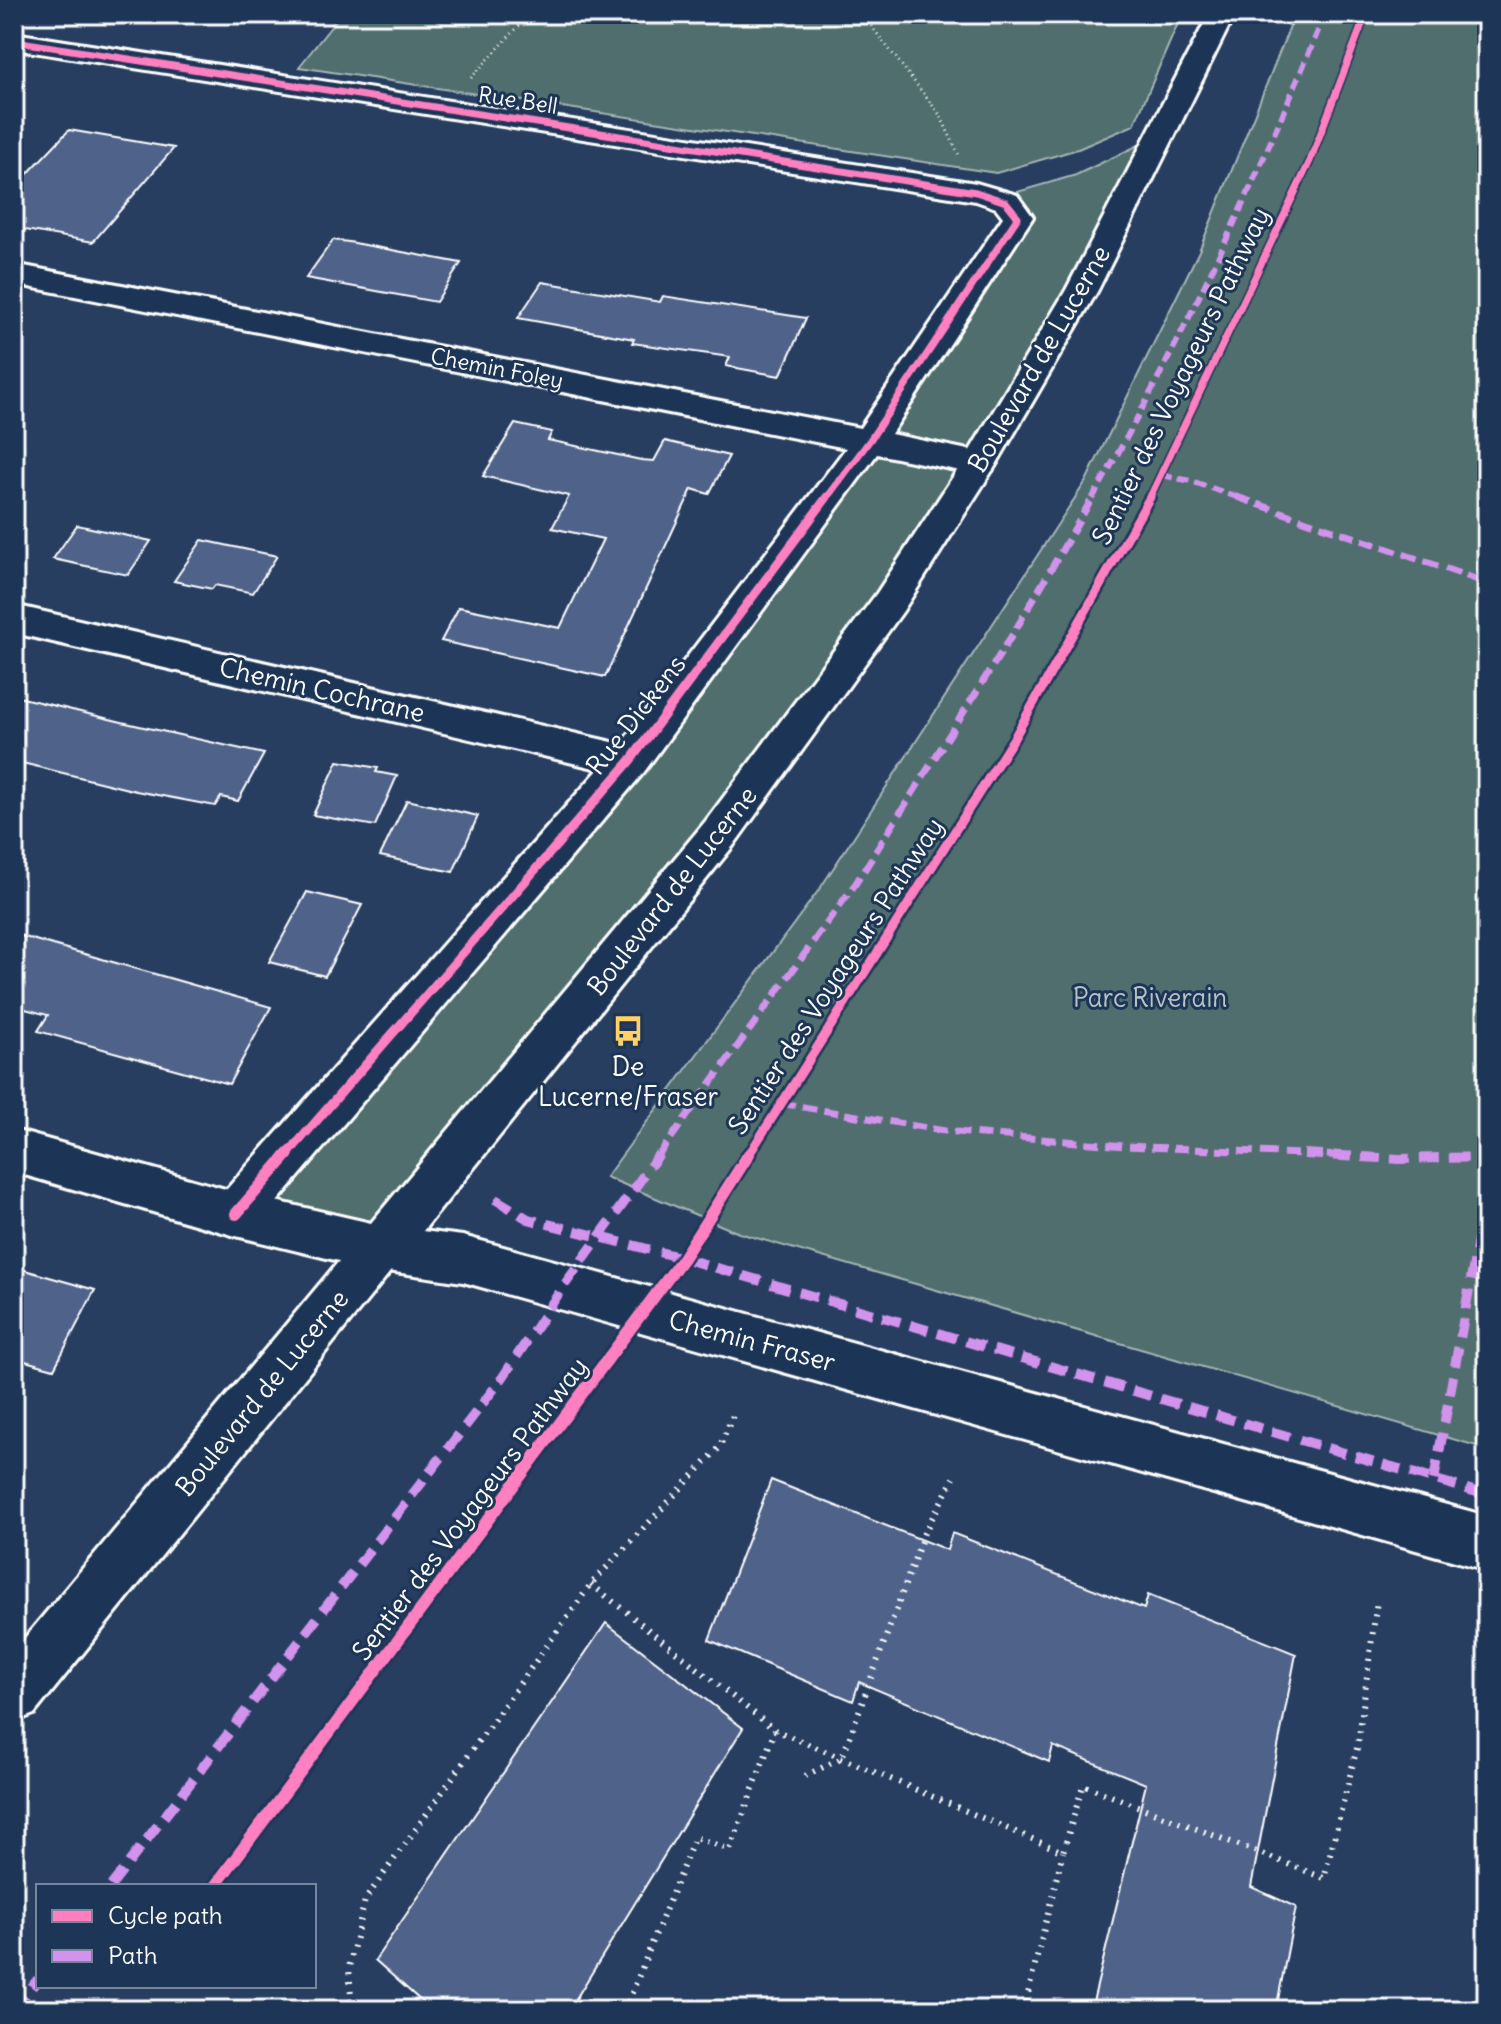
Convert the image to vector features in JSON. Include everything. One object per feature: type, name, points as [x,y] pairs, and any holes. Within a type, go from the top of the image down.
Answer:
[{"type":"street","name":"Boulevard de Lucerne","points":[[14,1694],[719,834],[890,602],[980,463],[1082,290],[1222,14]]},
{"type":"street","name":"Rue Bell","points":[[14,41],[976,192],[1000,197],[1014,206]]},
{"type":"street","name":"Rue Dickens","points":[[236,1214],[630,761],[870,440],[1014,226],[1018,217],[1014,206]]},
{"type":"street","name":"Chemin Foley","points":[[14,274],[980,463]]},
{"type":"street","name":"Chemin Cochrane","points":[[14,619],[630,761]]},
{"type":"street","name":"Chemin Fraser","points":[[14,1151],[236,1214],[381,1248],[463,1259],[1487,1543]]},
{"type":"path","points":[[444,108],[530,14]]},
{"type":"path","points":[[862,14],[940,115],[976,192]]},
{"type":"path","points":[[352,2010],[349,1967],[365,1900],[591,1584],[719,1448],[734,1413]]},
{"type":"path","points":[[805,1776],[842,1758],[924,1533],[954,1478]]},
{"type":"path","points":[[591,1584],[775,1730],[1063,1852]]},
{"type":"path","points":[[1026,2009],[1063,1852],[1083,1785],[1324,1878],[1358,1744],[1377,1601]]},
{"type":"path","points":[[625,2010],[695,1837],[730,1850],[775,1730]]},
{"type":"green space","points":[[341,14],[1182,14],[1134,125],[1078,149],[996,173],[299,67]]},
{"type":"green space","name":"Parc Riverain","points":[[1295,14],[1487,14],[1487,1449],[739,1233],[606,1177],[821,887],[1086,481],[1199,251]]},
{"type":"green space","points":[[1164,133],[980,463],[381,1248],[236,1214],[529,880],[1014,226],[1000,197],[1076,175]]},
{"type":"building","points":[[69,130],[174,148],[93,242],[14,228],[14,188]]},
{"type":"building","points":[[333,240],[461,263],[436,302],[306,278]]},
{"type":"building","points":[[542,282],[660,302],[663,296],[806,318],[780,376],[726,366],[730,357],[632,343],[634,339],[518,318]]},
{"type":"building","points":[[515,424],[552,432],[548,440],[641,460],[654,461],[665,441],[729,456],[709,494],[692,489],[605,677],[441,641],[459,607],[560,628],[603,539],[552,528],[569,496],[483,476]]},
{"type":"building","points":[[77,525],[151,541],[128,575],[53,559]]},
{"type":"building","points":[[202,540],[277,556],[253,593],[174,581]]},
{"type":"building","points":[[14,696],[264,754],[238,801],[221,797],[215,806],[136,791],[14,761]]},
{"type":"building","points":[[338,761],[378,768],[376,772],[397,776],[375,826],[313,815]]},
{"type":"building","points":[[407,800],[478,816],[453,872],[380,856]]},
{"type":"building","points":[[307,892],[362,905],[325,976],[269,962]]},
{"type":"building","points":[[14,934],[271,1007],[229,1084],[38,1031],[48,1015],[14,1006]]},
{"type":"building","points":[[14,1267],[95,1290],[54,1369],[14,1358]]},
{"type":"building","points":[[771,1480],[947,1550],[952,1533],[1144,1609],[1148,1595],[1296,1654],[1251,1887],[1296,1907],[1276,2010],[1091,2010],[1146,1784],[1053,1746],[1049,1762],[859,1682],[853,1701],[709,1640]]},
{"type":"building","points":[[606,1623],[743,1728],[569,2010],[431,2010],[375,1960]]},
{"type":"marked path","points":[[113,1884],[503,1377],[563,1287],[856,883],[1016,629],[1132,430],[1278,128],[1325,14]]},
{"type":"marked path","points":[[1162,475],[1191,481],[1487,583]]},
{"type":"marked path","points":[[780,1103],[945,1131],[1126,1146],[1399,1159],[1487,1157]]},
{"type":"marked path","points":[[1434,1480],[1487,1192]]},
{"type":"marked path","points":[[495,1199],[528,1219],[683,1258],[1487,1495]]},
{"type":"marked path","points":[[14,2010],[36,1982]]},
{"type":"cycle path","name":"Sentier des Voyageurs Pathway","points":[[216,1884],[683,1258],[1014,738],[1162,475],[1310,161],[1366,14]]},
{"type":"cycle path","points":[[14,41],[976,192],[1006,202],[1018,217],[870,440],[630,761],[236,1214]]},
{"type":"place","name":"De Lucerne/Fraser","points":[[628,1031]]}]
